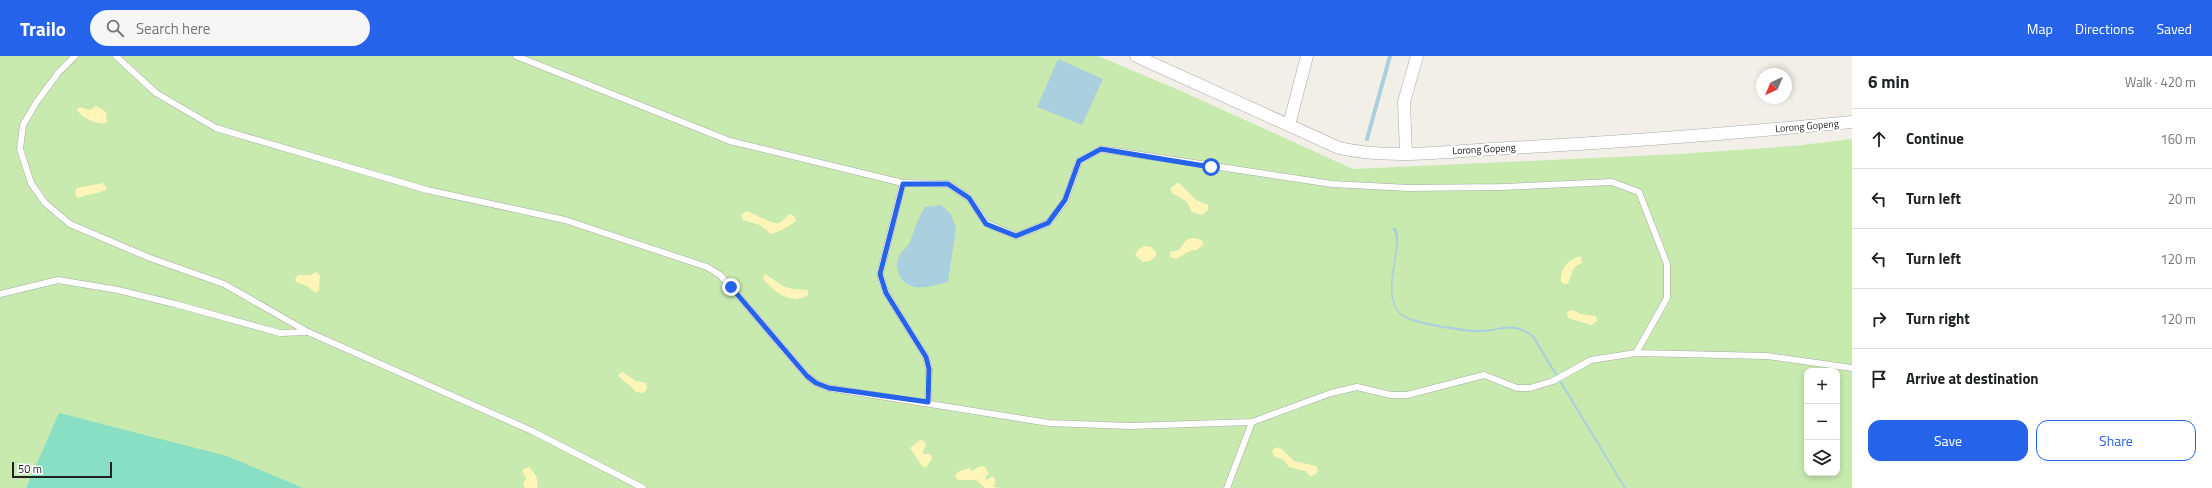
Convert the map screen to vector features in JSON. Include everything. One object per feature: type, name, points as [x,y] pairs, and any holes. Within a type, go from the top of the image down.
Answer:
[{"type":"street","name":"Lorong Gopeng","points":[[1136,56],[1162,61],[1289,125],[1339,148],[1359,152],[1406,153],[1652,140],[1852,122]]},
{"type":"street","points":[[1289,125],[1307,56]]},
{"type":"street","points":[[1406,153],[1404,102],[1417,56]]},
{"type":"lane","points":[[75,56],[58,73],[23,125],[20,148],[31,183],[45,203],[70,224],[150,258],[224,284],[308,332],[532,430],[643,488]]},
{"type":"lane","points":[[116,56],[156,93],[216,128],[427,190],[565,220],[707,267],[720,275],[783,349],[816,383],[829,388],[928,402],[1049,423],[1130,426],[1252,422],[1331,393],[1357,387],[1391,395],[1407,395],[1484,375],[1517,388],[1530,388],[1552,381],[1591,360],[1636,353],[1767,356],[1852,368]]},
{"type":"lane","points":[[516,56],[730,141],[903,184],[948,184],[969,198],[986,224],[1016,236],[1048,223],[1065,200],[1079,161],[1101,149],[1332,184],[1409,188],[1502,187],[1612,182],[1639,192],[1667,264],[1666,298],[1636,353]]},
{"type":"lane","points":[[903,184],[880,274],[886,293],[926,357],[929,369],[928,402]]},
{"type":"lane","points":[[0,294],[58,280],[118,290],[168,302],[280,333],[308,332]]},
{"type":"lane","points":[[1227,488],[1252,422]]},
{"type":"green space","points":[[0,56],[1098,56],[1179,90],[1353,169],[1679,154],[1793,146],[1852,139],[1852,488],[0,488]]},
{"type":"green space","points":[[59,413],[227,456],[303,488],[26,488]]},
{"type":"sand","points":[[96,106],[106,112],[107,123],[99,123],[90,120],[82,116],[77,110],[79,107],[90,110]]},
{"type":"sand","points":[[1178,182],[1196,200],[1208,205],[1208,210],[1202,215],[1192,212],[1186,201],[1172,193],[1170,189]]},
{"type":"sand","points":[[103,183],[107,189],[77,198],[75,192],[77,188]]},
{"type":"sand","points":[[746,211],[776,223],[781,222],[789,214],[794,216],[796,221],[784,229],[771,234],[760,225],[743,220],[741,215]]},
{"type":"sand","points":[[1193,238],[1202,240],[1203,245],[1197,250],[1190,251],[1176,259],[1170,257],[1170,252],[1179,250],[1186,240]]},
{"type":"sand","points":[[1144,246],[1151,247],[1156,252],[1156,256],[1150,261],[1143,262],[1135,255],[1138,250]]},
{"type":"sand","points":[[1581,256],[1582,263],[1574,269],[1568,284],[1561,282],[1562,272],[1566,265],[1572,260]]},
{"type":"sand","points":[[316,272],[320,276],[319,290],[316,293],[307,286],[298,283],[295,280],[298,275],[311,275]]},
{"type":"sand","points":[[765,274],[783,286],[792,289],[808,290],[808,295],[795,299],[784,296],[773,289],[763,279]]},
{"type":"sand","points":[[1573,310],[1580,314],[1596,316],[1597,321],[1591,325],[1568,318],[1567,312]]},
{"type":"sand","points":[[622,372],[636,381],[646,383],[647,389],[643,393],[636,392],[618,375]]},
{"type":"sand","points":[[920,440],[924,441],[926,445],[923,454],[930,454],[932,458],[926,468],[922,466],[910,448]]},
{"type":"sand","points":[[1277,447],[1283,450],[1294,461],[1316,466],[1318,471],[1315,475],[1310,476],[1305,471],[1289,467],[1284,460],[1274,456],[1272,450]]},
{"type":"sand","points":[[984,466],[989,474],[986,475],[986,480],[993,476],[995,480],[994,487],[1001,488],[985,488],[976,480],[957,480],[955,475],[960,471],[970,468],[972,471],[978,467]]},
{"type":"sand","points":[[529,467],[536,476],[537,488],[525,488],[523,484],[526,478],[522,470]]},
{"type":"water","points":[[1058,59],[1103,79],[1082,125],[1037,107]]},
{"type":"water","points":[[941,205],[951,214],[956,228],[948,282],[927,287],[914,287],[908,285],[903,281],[897,270],[899,256],[909,244],[925,207]]},
{"type":"water","points":[[1395,227],[1398,234],[1398,244],[1394,270],[1393,296],[1396,307],[1403,315],[1408,318],[1428,323],[1463,329],[1487,330],[1513,327],[1526,331],[1534,336],[1626,488],[1624,488],[1532,337],[1525,332],[1507,328],[1473,332],[1427,325],[1402,316],[1395,307],[1391,296],[1391,283],[1396,246],[1395,236],[1392,229]]},
{"type":"waterway","points":[[1367,139],[1390,56]]},
{"type":"route","points":[[731,287],[773,338],[807,376],[816,383],[829,388],[928,402],[929,369],[926,357],[886,293],[880,274],[903,184],[948,184],[969,198],[986,224],[1016,236],[1048,223],[1065,200],[1079,161],[1101,149],[1130,152],[1211,167]]}]
